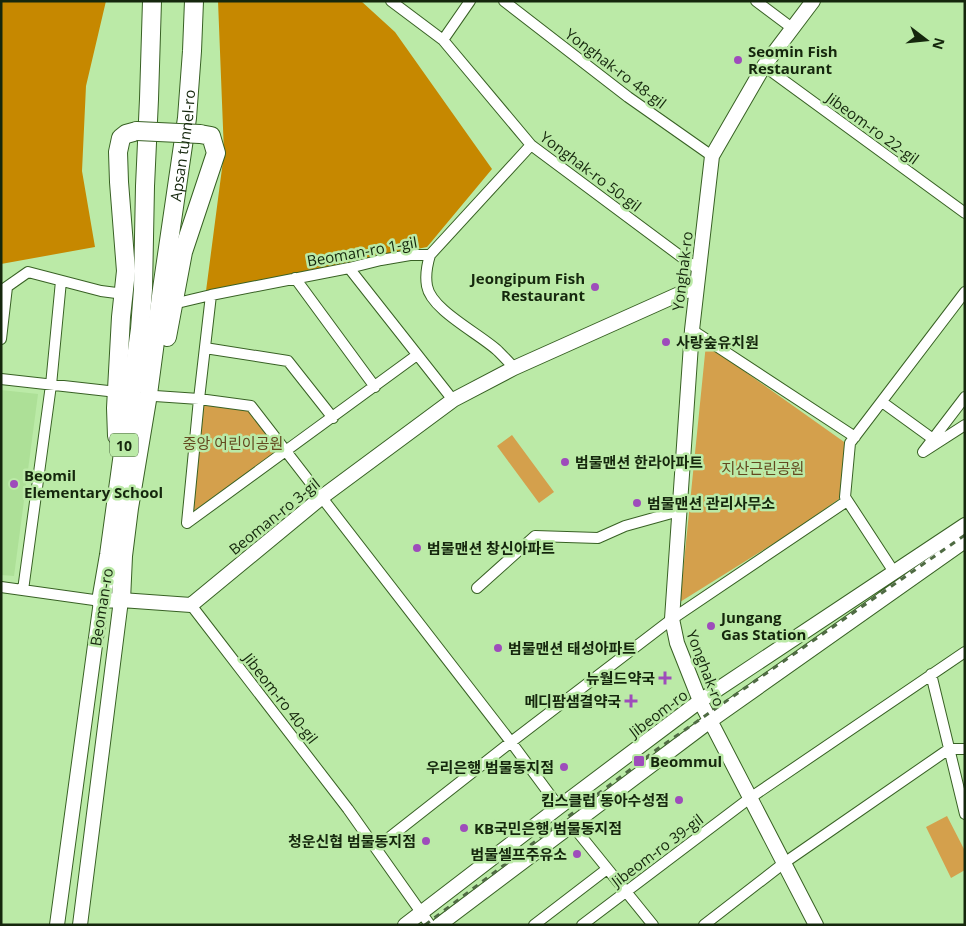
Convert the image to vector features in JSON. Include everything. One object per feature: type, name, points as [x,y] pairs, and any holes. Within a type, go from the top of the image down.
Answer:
[{"type":"highway","name":"Apsan tunnel-ro","points":[[143,289],[152,1]]},
{"type":"highway","name":"Apsan tunnel-ro","points":[[162,289],[187,118],[193,44],[194,1]]},
{"type":"highway","points":[[118,488],[116,408],[121,317],[126,271],[118,182],[118,152],[121,138],[126,134],[137,132],[211,136],[216,153],[183,252],[155,396],[129,508]]},
{"type":"highway","name":"Beoman-ro","points":[[101,601],[140,329],[143,289]]},
{"type":"highway","name":"Beoman-ro","points":[[121,600],[123,556],[129,508],[151,375],[162,289]]},
{"type":"main road","name":"Yonghak-ro","points":[[813,1],[764,66],[712,156],[692,330],[672,619],[677,642],[700,701],[816,925]]},
{"type":"main road","name":"Beoman-ro 3-gil","points":[[191,606],[322,497],[452,400],[514,368],[697,286]]},
{"type":"main road","name":"Jibeom-ro","points":[[405,925],[700,701],[965,525]]},
{"type":"main road","points":[[439,925],[710,721],[965,540]]},
{"type":"main road","points":[[101,601],[121,600],[191,606]]},
{"type":"main road","name":"Beoman-ro","points":[[80,925],[121,600]]},
{"type":"main road","name":"Beoman-ro","points":[[57,925],[101,601]]},
{"type":"street","name":"Yonghak-ro 50-gil","points":[[391,1],[442,40],[531,145],[698,270]]},
{"type":"street","points":[[442,40],[470,1]]},
{"type":"street","name":"Yonghak-ro 48-gil","points":[[504,1],[628,97],[712,156]]},
{"type":"street","points":[[756,1],[792,28]]},
{"type":"street","name":"Jibeom-ro 22-gil","points":[[764,66],[965,214]]},
{"type":"street","name":"Beoman-ro 1-gil","points":[[174,304],[380,260],[410,255],[430,255],[531,145]]},
{"type":"street","points":[[430,255],[426,271],[427,287],[436,303],[462,325],[497,350],[514,368]]},
{"type":"street","points":[[349,268],[452,400]]},
{"type":"street","points":[[1,339],[4,289],[28,272],[101,291],[124,294]]},
{"type":"street","points":[[295,278],[375,387]]},
{"type":"street","points":[[23,590],[51,385],[61,281]]},
{"type":"street","points":[[894,572],[845,497],[850,443],[965,292]]},
{"type":"street","points":[[211,295],[187,523],[417,355]]},
{"type":"street","points":[[692,330],[855,437]]},
{"type":"street","points":[[205,348],[288,360],[333,418]]},
{"type":"street","points":[[1,379],[117,392]]},
{"type":"street","points":[[155,396],[252,406],[559,807]]},
{"type":"street","points":[[965,397],[923,452],[965,425]]},
{"type":"street","points":[[882,402],[933,439]]},
{"type":"street","points":[[430,925],[374,845],[672,619],[847,502]]},
{"type":"street","points":[[478,588],[534,536],[598,538],[625,526],[679,511]]},
{"type":"street","points":[[1,587],[101,601]]},
{"type":"street","name":"Jibeom-ro 40-gil","points":[[191,606],[374,845]]},
{"type":"street","points":[[750,798],[965,652]]},
{"type":"street","points":[[931,674],[965,814]]},
{"type":"street","points":[[704,925],[784,863],[949,750],[965,749]]},
{"type":"street","name":"Jibeom-ro 39-gil","points":[[582,925],[750,798]]},
{"type":"street","points":[[572,825],[651,924]]},
{"type":"street","points":[[534,925],[607,869]]},
{"type":"shaded area","points":[[1,1],[106,1],[86,86],[82,171],[95,247],[1,264]]},
{"type":"shaded area","points":[[218,1],[361,1],[395,32],[492,169],[427,247],[206,291],[224,153]]},
{"type":"shaded area","name":"Beomil Elementary School","points":[[1,390],[38,394],[14,576],[1,575]]},
{"type":"green space","name":"지산근린공원","points":[[706,344],[847,444],[839,499],[792,532],[680,602]]},
{"type":"green space","name":"중앙 어린이공원","points":[[206,404],[250,410],[279,448],[279,451],[193,510],[203,406]]},
{"type":"green space","points":[[512,435],[554,492],[539,503],[497,446]]},
{"type":"green space","points":[[947,816],[965,851],[965,870],[951,878],[926,827]]},
{"type":"railway","points":[[425,925],[656,750],[965,535]]},
{"type":"place","name":"Seomin Fish Restaurant","points":[[738,60]]},
{"type":"place","name":"Jeongipum Fish Restaurant","points":[[595,287]]},
{"type":"place","name":"사랑숲유치원","points":[[666,342]]},
{"type":"place","name":"범물맨션 한라아파트","points":[[565,462]]},
{"type":"place","name":"Beomil Elementary School","points":[[14,484]]},
{"type":"place","name":"범물맨션 관리사무소","points":[[637,503]]},
{"type":"place","name":"범물맨션 창신아파트","points":[[417,548]]},
{"type":"place","name":"Jungang Gas Station","points":[[711,626]]},
{"type":"place","name":"범물맨션 태성아파트","points":[[498,648]]},
{"type":"place","name":"뉴월드약국","points":[[665,678]]},
{"type":"place","name":"메디팜샘결약국","points":[[631,701]]},
{"type":"place","name":"Beommul","points":[[639,761]]},
{"type":"place","name":"우리은행 범물동지점","points":[[564,767]]},
{"type":"place","name":"킴스클럽 동아수성점","points":[[679,800]]},
{"type":"place","name":"KB국민은행 범물동지점","points":[[464,828]]},
{"type":"place","name":"청운신협 범물동지점","points":[[426,841]]},
{"type":"place","name":"범물셀프주유소","points":[[577,854]]}]
